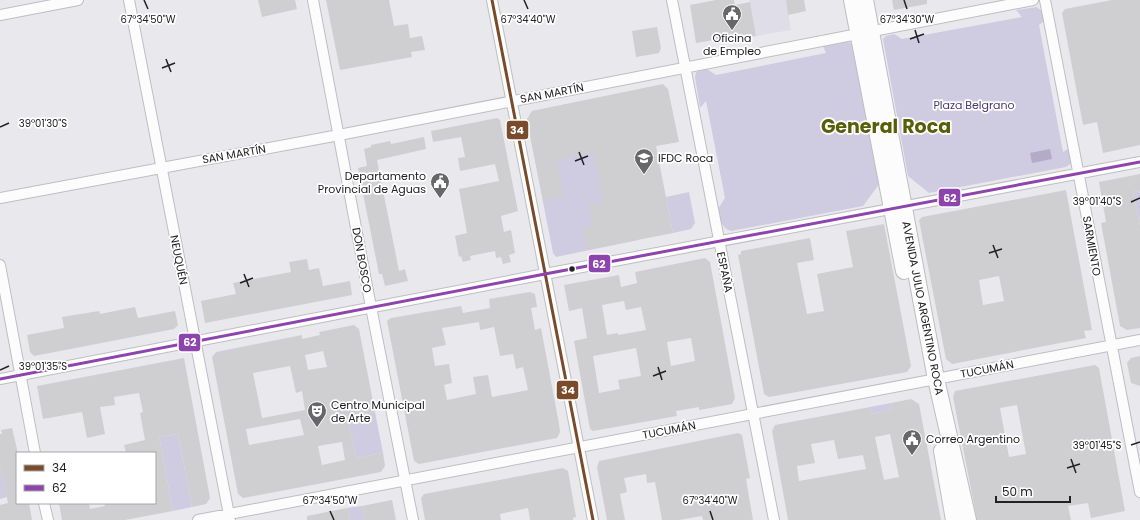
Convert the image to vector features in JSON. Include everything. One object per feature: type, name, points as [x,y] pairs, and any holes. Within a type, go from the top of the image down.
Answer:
[{"type":"main road","name":"AVENIDA JULIO ARGENTINO ROCA","points":[[852,0],[864,32],[932,380],[954,520]]},
{"type":"main road","name":"AVENIDA JULIO ARGENTINO ROCA","points":[[864,32],[865,0]]},
{"type":"main road","name":"AVENIDA JULIO ARGENTINO ROCA","points":[[932,380],[968,520]]},
{"type":"street","points":[[0,15],[78,0]]},
{"type":"street","name":"NEUQUÉN","points":[[130,0],[194,342],[229,517]]},
{"type":"street","name":"DON BOSCO","points":[[313,0],[370,308],[412,520]]},
{"type":"street","points":[[492,0],[593,520]]},
{"type":"street","name":"ESPAÑA","points":[[672,0],[774,520]]},
{"type":"street","name":"SAN MARTÍN","points":[[0,198],[512,102],[685,66],[1033,0]]},
{"type":"street","name":"SARMIENTO","points":[[1045,0],[1140,492]]},
{"type":"street","points":[[0,379],[544,274],[1140,162]]},
{"type":"street","points":[[0,265],[35,452]]},
{"type":"street","name":"TUCUMÁN","points":[[198,520],[229,517],[405,480],[580,448],[1140,340]]},
{"type":"street","points":[[44,504],[48,520]]},
{"type":"shaded area","points":[[749,0],[786,0],[791,30],[756,36]]},
{"type":"shaded area","points":[[1050,149],[1052,159],[1032,163],[1030,153]]},
{"type":"green space","name":"Plaza Belgrano","points":[[1037,7],[1045,14],[1045,20],[1039,25],[1063,152],[1069,148],[1072,163],[1066,167],[929,193],[908,176],[883,39],[886,36],[894,34],[902,39],[1022,17],[1016,10]]},
{"type":"green space","points":[[848,42],[852,43],[880,183],[863,206],[731,231],[728,230],[722,223],[718,209],[725,198],[706,101],[700,108],[695,77],[696,72],[707,69],[716,75],[826,53],[823,46]]},
{"type":"green space","points":[[628,92],[638,240],[556,257],[553,253],[527,120],[532,111]]},
{"type":"green space","points":[[1140,191],[1140,226],[1133,192]]},
{"type":"green space","points":[[689,192],[695,223],[691,229],[673,233],[666,197]]},
{"type":"green space","points":[[891,403],[892,410],[871,414],[870,407]]},
{"type":"green space","points":[[375,412],[383,453],[356,458],[348,417]]},
{"type":"green space","points":[[178,434],[192,507],[173,511],[159,437]]},
{"type":"green space","points":[[0,465],[7,497],[0,499]]},
{"type":"green space","points":[[362,506],[365,520],[350,520],[347,508]]},
{"type":"building","points":[[258,0],[295,0],[297,9],[262,17]]},
{"type":"building","points":[[326,0],[389,0],[394,26],[408,24],[410,38],[422,36],[425,50],[411,52],[412,57],[340,70]]},
{"type":"building","points":[[716,0],[734,0],[735,5],[750,2],[756,36],[715,44],[714,40],[696,43],[690,5]]},
{"type":"building","points":[[786,0],[804,0],[806,11],[788,15]]},
{"type":"building","points":[[892,0],[927,0],[927,4],[894,10]]},
{"type":"building","points":[[1112,0],[1140,0],[1140,145],[1103,153],[1097,122],[1083,125],[1062,13],[1065,9]]},
{"type":"building","points":[[657,27],[661,48],[659,53],[636,57],[632,31]]},
{"type":"building","points":[[663,84],[668,89],[679,142],[656,146],[673,233],[587,250],[582,228],[593,226],[589,205],[603,202],[593,153],[557,160],[564,196],[543,200],[527,119],[532,111]]},
{"type":"building","points":[[497,118],[500,120],[518,211],[501,216],[504,232],[511,230],[515,253],[509,255],[511,262],[503,264],[501,257],[496,258],[495,251],[470,256],[471,260],[463,262],[461,256],[459,257],[455,236],[467,233],[459,189],[499,181],[495,164],[460,171],[458,158],[465,157],[461,137],[433,142],[431,131]]},
{"type":"building","points":[[424,137],[426,149],[377,160],[399,271],[405,269],[408,281],[385,286],[382,274],[379,274],[358,168],[367,166],[364,149],[371,147],[371,145],[390,141],[391,144]]},
{"type":"building","points":[[1140,174],[1140,191],[1133,192],[1140,226],[1140,328],[1127,330],[1120,326],[1101,223],[1106,222],[1099,182]]},
{"type":"building","points":[[1066,190],[1092,330],[1084,331],[1086,338],[952,364],[946,359],[919,220],[922,217]],"holes":[[[999,276],[1004,301],[983,305],[979,280]]]},
{"type":"building","points":[[884,224],[911,366],[907,372],[769,397],[764,394],[738,255],[741,254],[741,251],[810,238],[814,260],[797,263],[807,314],[824,311],[817,274],[853,267],[846,231]]},
{"type":"building","points":[[705,258],[710,262],[735,398],[732,404],[699,410],[699,407],[676,411],[677,416],[593,431],[590,429],[574,341],[587,338],[582,308],[569,311],[564,285],[619,275],[621,287],[637,283],[635,272]],"holes":[[[624,301],[626,310],[641,307],[646,330],[618,335],[618,333],[607,335],[602,305]],[[691,338],[695,361],[671,366],[667,342]],[[636,348],[641,376],[618,380],[620,389],[599,393],[593,356]]]},
{"type":"building","points":[[307,259],[309,270],[319,268],[323,286],[350,281],[352,295],[205,323],[201,301],[236,294],[233,283],[291,272],[289,262]]},
{"type":"building","points":[[530,292],[535,294],[537,307],[531,308],[535,330],[541,328],[560,432],[557,438],[419,464],[414,461],[387,321],[391,318],[461,306],[463,313],[490,308],[489,299]],"holes":[[[479,322],[480,330],[494,327],[500,356],[513,354],[516,369],[523,367],[528,390],[492,397],[488,375],[473,377],[476,394],[447,400],[444,385],[452,383],[449,364],[435,366],[432,348],[446,345],[442,328]]]},
{"type":"building","points":[[135,307],[138,318],[175,311],[178,325],[174,329],[34,356],[30,352],[27,335],[64,328],[62,317],[99,311],[100,314]]},
{"type":"building","points":[[354,325],[359,329],[375,412],[348,417],[356,458],[383,453],[385,466],[381,472],[243,498],[238,494],[212,357],[216,352],[302,335],[302,339],[320,335],[319,332]],"holes":[[[323,351],[327,367],[308,370],[305,355]],[[290,366],[296,393],[302,391],[305,410],[262,418],[253,373]],[[300,419],[304,435],[249,445],[246,429]],[[342,442],[345,460],[322,465],[318,446]]]},
{"type":"building","points":[[1140,356],[1140,386],[1131,383],[1127,363],[1131,358]]},
{"type":"building","points":[[184,358],[210,498],[206,504],[192,507],[178,434],[159,437],[173,511],[125,520],[62,520],[59,504],[89,504],[90,509],[105,506],[104,504],[156,504],[156,452],[126,452],[124,445],[145,440],[140,413],[143,412],[139,393],[114,397],[115,405],[100,407],[105,434],[87,438],[82,412],[43,419],[37,386]]},
{"type":"building","points":[[1095,365],[1099,368],[1125,511],[1091,518],[1088,503],[1068,506],[1071,520],[977,520],[953,397],[955,391]],"holes":[[[1017,405],[1026,454],[1009,457],[1000,408]]]},
{"type":"building","points":[[911,399],[919,404],[941,520],[788,520],[772,431],[775,425],[870,407],[871,414],[892,410],[891,403]],"holes":[[[890,434],[899,477],[884,480],[875,437]],[[834,440],[838,459],[863,455],[866,469],[799,481],[797,466],[815,463],[811,444]]]},
{"type":"building","points":[[12,428],[18,452],[16,452],[16,504],[29,504],[32,520],[0,520],[0,505],[8,503],[0,465],[1,430]]},
{"type":"building","points":[[738,433],[742,435],[750,478],[746,479],[753,520],[703,520],[702,516],[679,520],[662,520],[655,482],[647,483],[646,474],[624,478],[627,492],[620,494],[625,520],[607,520],[597,467],[599,461]]},
{"type":"building","points":[[563,468],[568,471],[576,517],[573,518],[573,520],[530,520],[528,508],[500,514],[501,520],[425,520],[421,498],[424,494]]},
{"type":"building","points":[[392,500],[396,520],[365,520],[362,506]]},
{"type":"building","points":[[347,508],[350,520],[307,520],[307,516]]},
{"type":"transit line","name":"34","points":[[492,0],[593,520]]},
{"type":"transit line","name":"62","points":[[0,379],[545,274],[1140,162]]},
{"type":"place","name":"Oficina de Empleo","points":[[732,31]]},
{"type":"place","name":"IFDC Roca","points":[[644,175]]},
{"type":"place","name":"Departamento Provincial de Aguas","points":[[440,199]]},
{"type":"place","name":"Centro Municipal de Arte","points":[[317,428]]},
{"type":"place","name":"Correo Argentino","points":[[912,456]]},
{"type":"district","name":"General Roca","points":[[886,126]]}]
